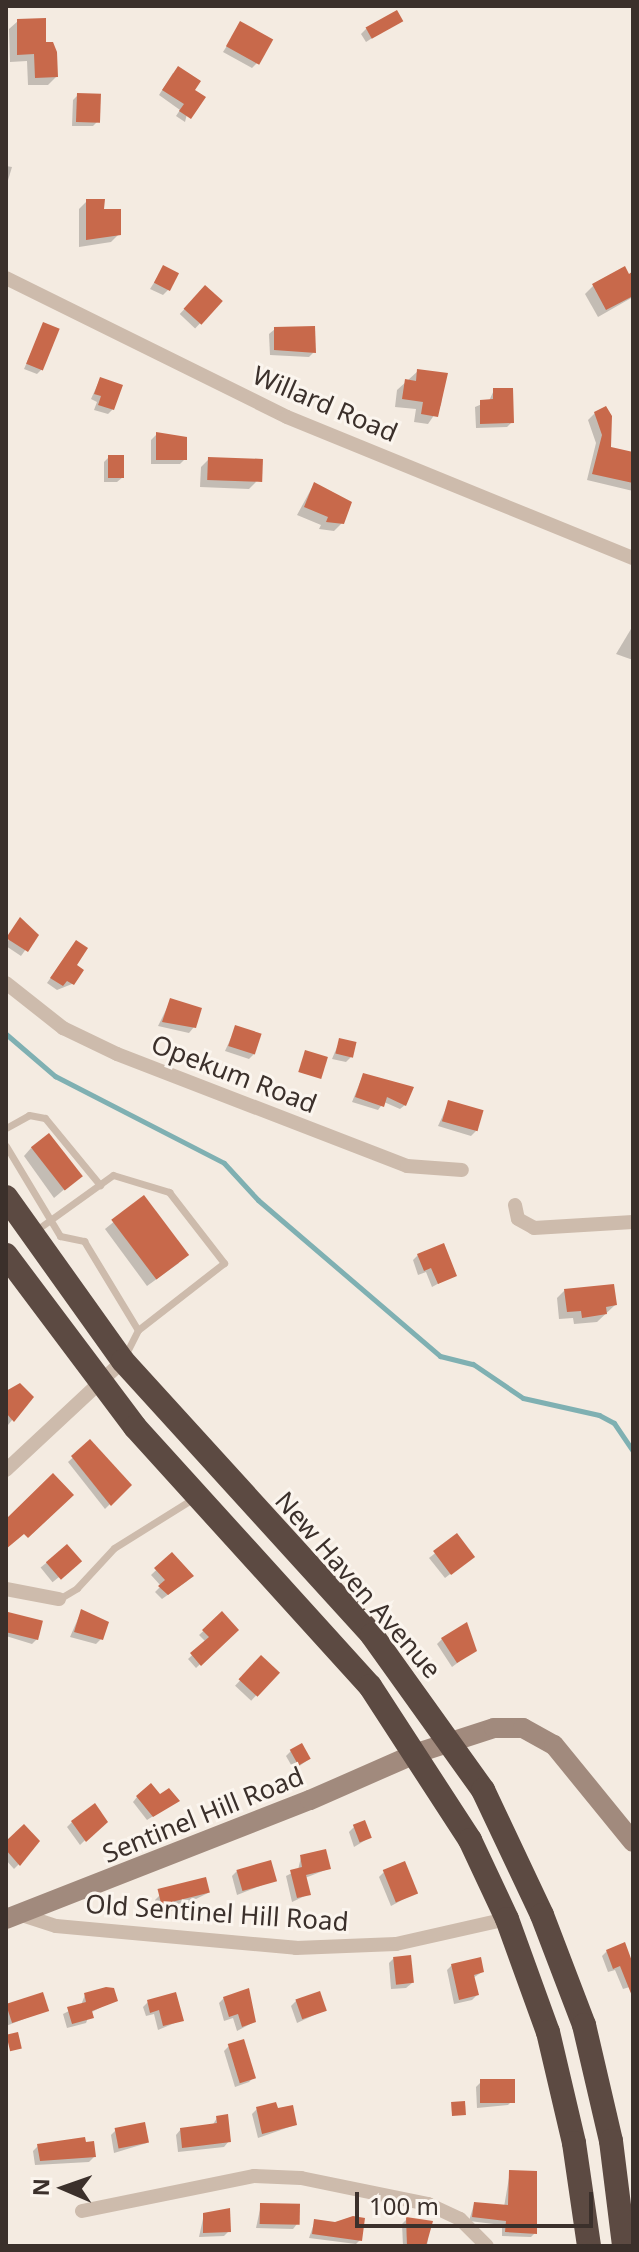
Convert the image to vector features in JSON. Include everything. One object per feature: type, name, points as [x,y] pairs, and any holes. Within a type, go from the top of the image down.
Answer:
[{"type":"highway","name":"New Haven Avenue","points":[[6,1197],[123,1361],[372,1635],[452,1741],[483,1790],[542,1915],[584,2025],[611,2141],[624,2246]]},
{"type":"highway","points":[[6,1255],[100,1385],[311,1617],[417,1753],[470,1840],[507,1919],[565,2098],[589,2246]]},
{"type":"main road","name":"Sentinel Hill Road","points":[[13,1917],[321,1796],[417,1753],[507,1726],[536,1733],[570,1762],[633,1842]]},
{"type":"street","name":"Willard Road","points":[[6,278],[287,417],[633,558]]},
{"type":"street","name":"Opekum Road","points":[[6,983],[63,1028],[117,1054],[407,1166],[462,1170]]},
{"type":"street","points":[[515,1205],[518,1219],[534,1228],[633,1222]]},
{"type":"street","points":[[6,1470],[123,1361]]},
{"type":"street","points":[[6,1589],[59,1599]]},
{"type":"street","name":"Old Sentinel Hill Road","points":[[13,1917],[56,1926],[296,1948],[396,1944],[507,1919]]},
{"type":"street","points":[[82,2211],[254,2176],[301,2178],[428,2204],[460,2219],[487,2246]]},
{"type":"lane","points":[[6,1128],[29,1115],[45,1118],[100,1185]]},
{"type":"lane","points":[[6,1146],[60,1236],[84,1241],[138,1330]]},
{"type":"lane","points":[[6,1165],[14,1159]]},
{"type":"lane","points":[[30,1234],[113,1175],[169,1192],[224,1263],[138,1330],[123,1361]]},
{"type":"lane","points":[[59,1599],[77,1588],[114,1548],[197,1495]]},
{"type":"building","points":[[397,10],[403,21],[372,39],[366,27]]},
{"type":"building","points":[[46,18],[46,42],[53,42],[57,52],[58,77],[35,78],[34,54],[17,55],[17,19]]},
{"type":"building","points":[[240,21],[273,39],[259,65],[226,46]]},
{"type":"building","points":[[178,66],[201,81],[195,90],[206,97],[191,119],[179,111],[184,104],[162,90]]},
{"type":"building","points":[[77,93],[101,94],[100,123],[76,122]]},
{"type":"building","points":[[86,199],[105,199],[104,209],[121,209],[121,235],[86,240]]},
{"type":"building","points":[[163,265],[179,273],[170,291],[154,283]]},
{"type":"building","points":[[625,266],[629,274],[633,271],[633,296],[606,310],[592,284]]},
{"type":"building","points":[[205,285],[223,301],[201,325],[184,309]]},
{"type":"building","points":[[43,322],[60,329],[43,370],[26,364]]},
{"type":"building","points":[[315,326],[316,353],[274,350],[274,327]]},
{"type":"building","points":[[417,369],[448,373],[438,417],[421,414],[423,402],[402,399],[405,379],[416,381]]},
{"type":"building","points":[[100,377],[123,385],[114,410],[98,405],[101,396],[94,394]]},
{"type":"building","points":[[493,388],[513,388],[514,423],[480,424],[480,400],[493,399]]},
{"type":"building","points":[[606,406],[612,416],[611,447],[633,452],[633,483],[592,474],[602,435],[594,412]]},
{"type":"building","points":[[156,432],[187,437],[187,460],[156,460]]},
{"type":"building","points":[[108,455],[124,455],[124,478],[108,478]]},
{"type":"building","points":[[208,457],[263,459],[262,482],[207,480]]},
{"type":"building","points":[[314,482],[352,502],[344,524],[326,522],[328,517],[304,507]]},
{"type":"building","points":[[20,917],[39,935],[28,952],[6,938]]},
{"type":"building","points":[[76,940],[88,948],[77,965],[84,970],[74,985],[67,981],[63,986],[50,978]]},
{"type":"building","points":[[170,998],[202,1008],[196,1028],[162,1022]]},
{"type":"building","points":[[235,1025],[262,1034],[255,1055],[228,1046]]},
{"type":"building","points":[[339,1038],[357,1042],[353,1058],[335,1054]]},
{"type":"building","points":[[305,1050],[328,1057],[321,1079],[298,1072]]},
{"type":"building","points":[[363,1073],[414,1087],[406,1106],[387,1097],[384,1107],[355,1097]]},
{"type":"building","points":[[448,1100],[484,1110],[478,1131],[442,1121]]},
{"type":"building","points":[[49,1133],[83,1176],[65,1191],[31,1147]]},
{"type":"building","points":[[144,1195],[189,1255],[156,1280],[111,1220]]},
{"type":"building","points":[[444,1243],[457,1276],[438,1284],[431,1268],[424,1271],[417,1254]]},
{"type":"building","points":[[614,1284],[617,1305],[606,1307],[607,1314],[582,1318],[581,1311],[567,1312],[564,1289]]},
{"type":"building","points":[[20,1383],[34,1397],[14,1422],[6,1413],[6,1391]]},
{"type":"building","points":[[90,1439],[132,1485],[111,1506],[71,1456]]},
{"type":"building","points":[[53,1473],[74,1495],[28,1538],[24,1534],[6,1549],[6,1519]]},
{"type":"building","points":[[457,1533],[475,1557],[451,1575],[433,1551]]},
{"type":"building","points":[[67,1544],[82,1561],[61,1580],[46,1562]]},
{"type":"building","points":[[172,1552],[194,1576],[168,1595],[158,1586],[165,1580],[154,1568]]},
{"type":"building","points":[[81,1609],[109,1622],[103,1640],[74,1632]]},
{"type":"building","points":[[222,1611],[239,1630],[201,1666],[190,1653],[209,1637],[202,1630]]},
{"type":"building","points":[[8,1612],[43,1621],[38,1640],[6,1632]]},
{"type":"building","points":[[467,1622],[477,1651],[457,1663],[441,1638]]},
{"type":"building","points":[[261,1655],[280,1673],[258,1697],[238,1679]]},
{"type":"building","points":[[302,1743],[311,1759],[298,1766],[290,1750]]},
{"type":"building","points":[[151,1783],[160,1794],[169,1788],[180,1801],[153,1817],[136,1796]]},
{"type":"building","points":[[95,1803],[108,1822],[86,1842],[71,1821]]},
{"type":"building","points":[[365,1820],[372,1838],[360,1842],[353,1825]]},
{"type":"building","points":[[24,1824],[40,1841],[20,1866],[6,1850],[6,1841]]},
{"type":"building","points":[[326,1849],[331,1869],[306,1875],[311,1895],[297,1898],[290,1870],[302,1867],[300,1855]]},
{"type":"building","points":[[271,1860],[277,1881],[242,1891],[236,1870]]},
{"type":"building","points":[[405,1861],[418,1893],[396,1902],[383,1870]]},
{"type":"building","points":[[206,1877],[210,1893],[161,1905],[157,1889]]},
{"type":"building","points":[[625,1942],[633,1964],[632,1996],[620,1966],[613,1969],[606,1950]]},
{"type":"building","points":[[411,1955],[414,1983],[396,1985],[393,1957]]},
{"type":"building","points":[[481,1957],[484,1972],[474,1975],[479,1995],[459,2000],[451,1964]]},
{"type":"building","points":[[114,1988],[118,2001],[92,2011],[94,2018],[72,2024],[67,2007],[86,2002],[84,1993]]},
{"type":"building","points":[[249,1988],[256,2022],[242,2027],[238,2014],[229,2017],[223,1997]]},
{"type":"building","points":[[320,1991],[327,2011],[302,2019],[295,1999]]},
{"type":"building","points":[[43,1992],[49,2011],[12,2023],[6,2004]]},
{"type":"building","points":[[176,1992],[184,2021],[163,2026],[159,2010],[150,2013],[147,2000]]},
{"type":"building","points":[[18,2032],[22,2049],[10,2051],[6,2035]]},
{"type":"building","points":[[244,2039],[256,2078],[240,2083],[228,2044]]},
{"type":"building","points":[[480,2079],[515,2079],[515,2103],[480,2103]]},
{"type":"building","points":[[465,2101],[466,2115],[452,2116],[451,2102]]},
{"type":"building","points":[[276,2102],[278,2108],[293,2105],[297,2125],[262,2134],[256,2107]]},
{"type":"building","points":[[228,2114],[231,2142],[182,2148],[180,2128],[217,2123],[216,2116]]},
{"type":"building","points":[[145,2122],[149,2143],[119,2149],[115,2128]]},
{"type":"building","points":[[85,2137],[86,2142],[94,2141],[96,2157],[40,2161],[37,2144]]},
{"type":"building","points":[[509,2170],[537,2171],[537,2234],[505,2232],[506,2221],[472,2217],[474,2202],[508,2205]]},
{"type":"building","points":[[260,2203],[300,2204],[300,2225],[260,2224]]},
{"type":"building","points":[[230,2208],[231,2232],[203,2233],[203,2213]]},
{"type":"building","points":[[353,2216],[365,2218],[362,2241],[312,2234],[314,2219],[335,2222]]},
{"type":"building","points":[[406,2217],[433,2221],[426,2246],[407,2246]]},
{"type":"waterway","points":[[6,1034],[55,1076],[224,1163],[258,1200],[440,1356],[473,1364],[523,1398],[599,1415],[614,1423],[633,1451]]}]
